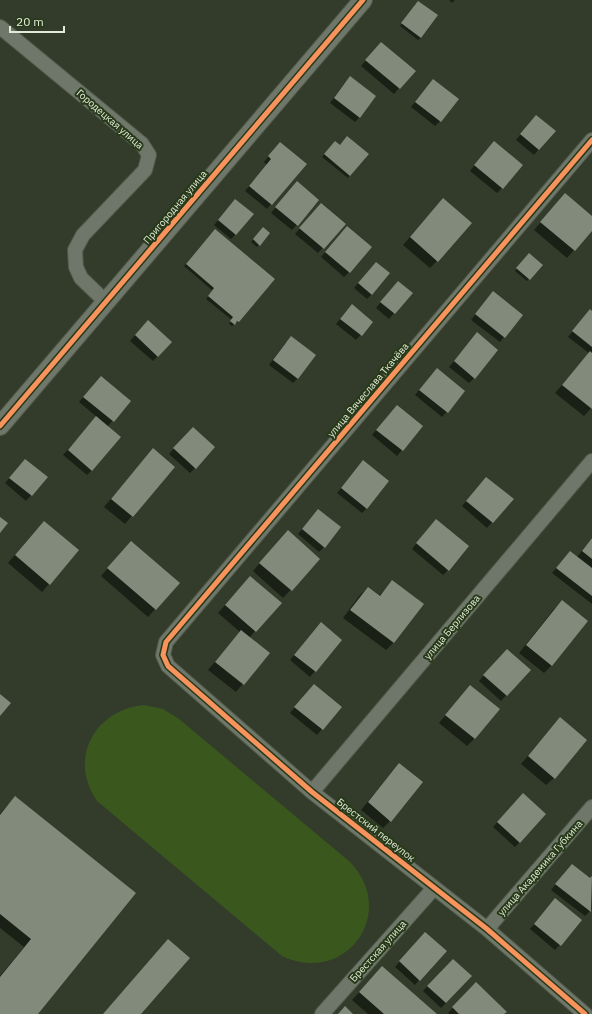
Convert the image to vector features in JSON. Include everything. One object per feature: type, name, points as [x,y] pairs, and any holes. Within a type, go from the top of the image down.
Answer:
[{"type":"street","name":"Пригородная улица","points":[[0,426],[363,0]]},
{"type":"street","name":"Городецкая улица","points":[[0,26],[142,144],[149,155],[145,170],[83,235],[75,250],[76,267],[81,278],[106,302]]},
{"type":"street","name":"улица Вячеслава Ткачёва","points":[[163,655],[166,642],[592,140]]},
{"type":"street","name":"улица Берлизова","points":[[312,792],[592,461]]},
{"type":"street","name":"Брестский переулок","points":[[163,655],[168,666],[312,792],[487,929],[585,1014]]},
{"type":"street","name":"улица Академика Губкина","points":[[487,929],[592,808]]},
{"type":"street","name":"Брестская улица","points":[[322,1014],[434,888]]},
{"type":"green space","points":[[144,705],[163,709],[179,719],[350,862],[364,882],[369,902],[367,922],[358,939],[344,953],[326,961],[305,963],[282,956],[97,801],[89,785],[85,769],[86,753],[91,739],[100,726],[111,716],[126,709]]},
{"type":"building","points":[[418,1],[438,15],[421,38],[401,23]]},
{"type":"building","points":[[381,42],[416,71],[400,89],[365,60]]},
{"type":"building","points":[[350,76],[376,96],[360,118],[334,98]]},
{"type":"building","points":[[433,79],[459,99],[441,122],[415,102]]},
{"type":"building","points":[[536,115],[556,131],[539,150],[520,134]]},
{"type":"building","points":[[347,136],[369,154],[350,176],[324,154],[335,141],[340,145]]},
{"type":"building","points":[[494,141],[523,165],[503,189],[474,165]]},
{"type":"building","points":[[280,142],[307,164],[272,205],[249,186],[271,159],[268,156]]},
{"type":"building","points":[[297,181],[319,200],[298,226],[275,207]]},
{"type":"building","points":[[565,193],[592,216],[592,231],[575,251],[540,222]]},
{"type":"building","points":[[443,198],[472,223],[438,262],[410,237]]},
{"type":"building","points":[[235,199],[254,214],[236,235],[218,220]]},
{"type":"building","points":[[321,203],[346,224],[324,249],[299,228]]},
{"type":"building","points":[[347,226],[372,247],[350,273],[325,252]]},
{"type":"building","points":[[263,227],[270,233],[260,246],[253,239]]},
{"type":"building","points":[[215,229],[275,279],[235,325],[230,321],[233,317],[208,296],[214,288],[186,264]]},
{"type":"building","points":[[529,253],[543,265],[530,280],[516,268]]},
{"type":"building","points":[[376,262],[390,273],[372,295],[358,283]]},
{"type":"building","points":[[398,281],[413,293],[395,314],[380,302]]},
{"type":"building","points":[[493,291],[523,315],[505,338],[475,314]]},
{"type":"building","points":[[352,304],[373,322],[362,336],[340,319]]},
{"type":"building","points":[[590,309],[592,311],[592,347],[572,331]]},
{"type":"building","points":[[148,320],[172,342],[158,357],[135,335]]},
{"type":"building","points":[[477,332],[498,350],[475,379],[454,361]]},
{"type":"building","points":[[291,336],[316,355],[298,379],[273,360]]},
{"type":"building","points":[[590,351],[592,353],[592,409],[562,385]]},
{"type":"building","points":[[437,368],[465,391],[448,413],[419,390]]},
{"type":"building","points":[[101,376],[131,401],[114,422],[83,397]]},
{"type":"building","points":[[397,405],[423,426],[403,451],[376,430]]},
{"type":"building","points":[[96,416],[121,437],[92,471],[68,450]]},
{"type":"building","points":[[193,427],[215,447],[196,469],[173,448]]},
{"type":"building","points":[[153,448],[175,467],[133,517],[111,499]]},
{"type":"building","points":[[25,459],[48,477],[32,496],[9,478]]},
{"type":"building","points":[[363,460],[389,481],[367,509],[341,488]]},
{"type":"building","points":[[486,477],[514,499],[493,523],[466,501]]},
{"type":"building","points":[[318,509],[341,527],[325,548],[302,529]]},
{"type":"building","points":[[0,517],[8,523],[0,533]]},
{"type":"building","points":[[436,519],[469,546],[449,571],[416,543]]},
{"type":"building","points":[[44,521],[79,550],[50,585],[15,555]]},
{"type":"building","points":[[288,530],[320,559],[292,591],[259,563]]},
{"type":"building","points":[[592,538],[592,559],[582,551]]},
{"type":"building","points":[[131,541],[180,583],[156,610],[107,568]]},
{"type":"building","points":[[570,551],[592,568],[592,596],[556,568]]},
{"type":"building","points":[[250,576],[282,603],[256,632],[225,605]]},
{"type":"building","points":[[392,580],[424,604],[394,643],[350,610],[368,587],[380,596]]},
{"type":"building","points":[[562,600],[588,621],[552,666],[526,645]]},
{"type":"building","points":[[321,622],[342,640],[316,672],[294,655]]},
{"type":"building","points":[[241,630],[270,653],[244,685],[215,662]]},
{"type":"building","points":[[507,649],[531,670],[507,696],[483,675]]},
{"type":"building","points":[[314,684],[342,707],[323,730],[294,707]]},
{"type":"building","points":[[470,685],[500,709],[475,739],[445,715]]},
{"type":"building","points":[[0,694],[11,703],[0,716]]},
{"type":"building","points":[[560,717],[587,740],[555,779],[528,756]]},
{"type":"building","points":[[399,763],[423,782],[391,822],[368,802]]},
{"type":"building","points":[[523,793],[546,814],[520,843],[497,822]]},
{"type":"building","points":[[15,796],[136,893],[38,1014],[0,1014],[0,977],[31,939],[0,914],[0,815]]},
{"type":"building","points":[[572,864],[590,878],[592,876],[591,912],[555,884]]},
{"type":"building","points":[[555,898],[582,920],[561,946],[534,924]]},
{"type":"building","points":[[425,932],[447,951],[420,981],[399,961]]},
{"type":"building","points":[[168,939],[190,958],[141,1014],[103,1014]]},
{"type":"building","points":[[453,959],[472,976],[446,1003],[427,986]]},
{"type":"building","points":[[382,966],[437,1014],[384,1014],[359,992]]},
{"type":"building","points":[[476,982],[507,1012],[504,1014],[459,1014],[452,1007]]},
{"type":"building","points":[[345,1006],[353,1014],[338,1014]]},
{"type":"cycle path","points":[[0,426],[363,0]]},
{"type":"cycle path","points":[[585,1014],[487,929],[312,792],[168,666],[163,655],[166,642],[592,140]]}]
